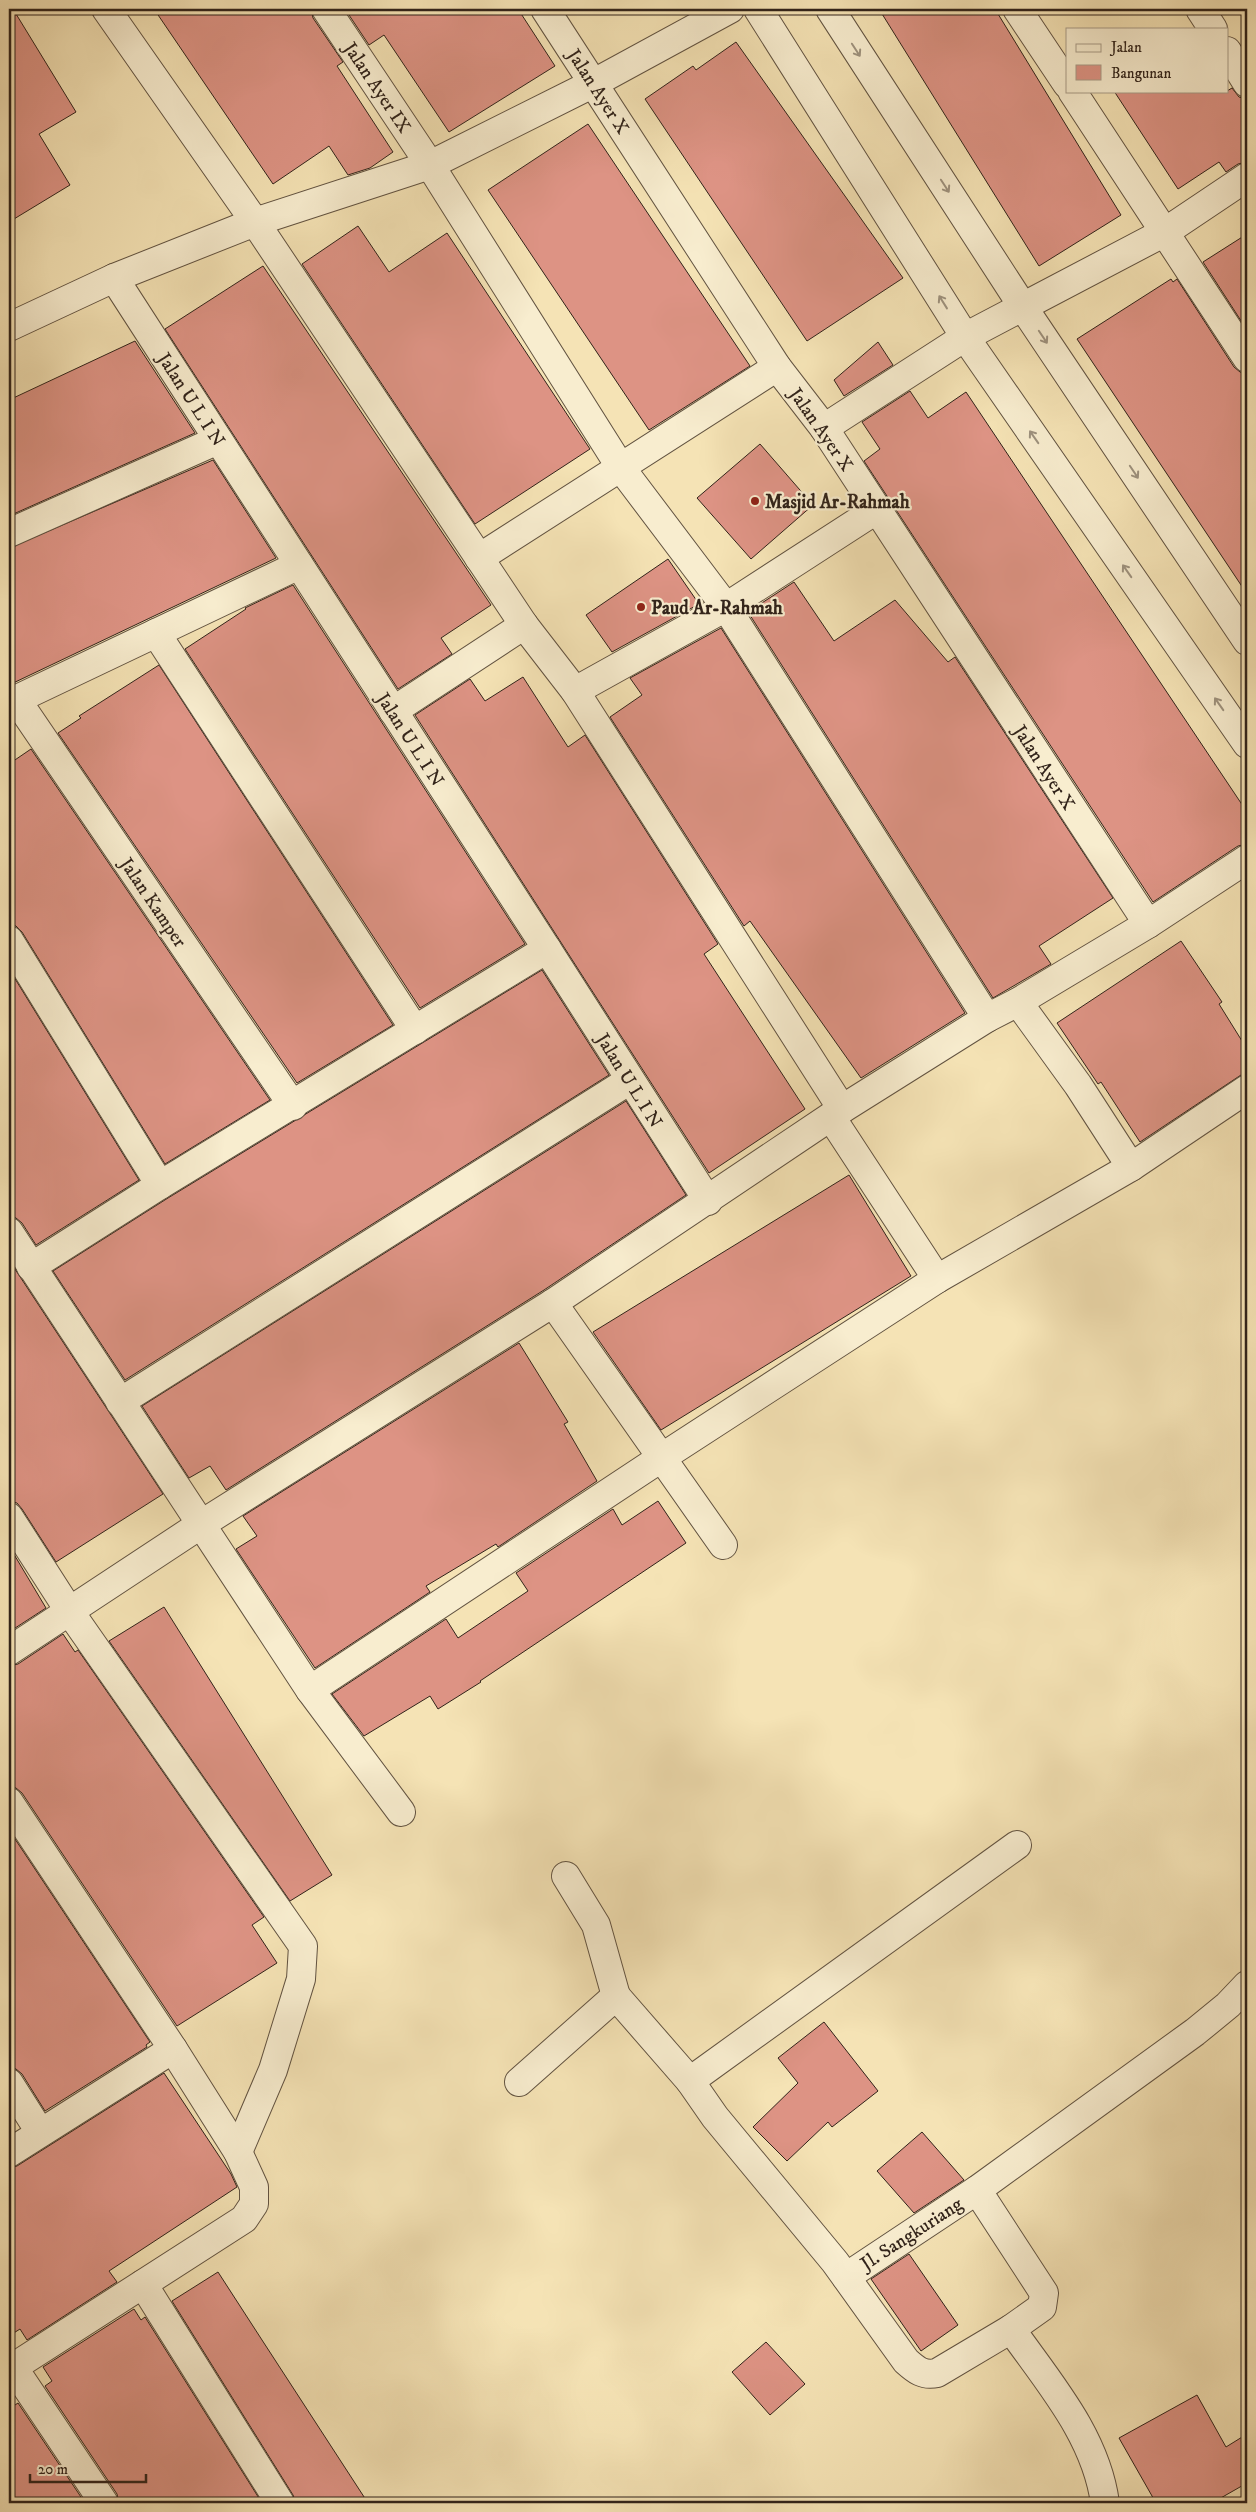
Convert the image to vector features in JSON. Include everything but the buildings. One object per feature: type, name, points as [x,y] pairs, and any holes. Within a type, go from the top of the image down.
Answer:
[{"type":"street","points":[[106,9],[255,222],[524,625],[575,691],[938,1279]]},
{"type":"street","name":"Jalan Ayer IX","points":[[326,9],[430,165],[621,468],[726,607],[987,1018]]},
{"type":"street","name":"Jalan Ayer X","points":[[545,9],[777,367],[824,428],[1148,924]]},
{"type":"street","points":[[9,328],[114,278],[255,222],[430,165],[594,83],[730,9]]},
{"type":"street","points":[[758,9],[965,337],[1247,744]]},
{"type":"street","points":[[830,9],[1023,307],[1247,641]]},
{"type":"street","points":[[1017,9],[1066,82]]},
{"type":"street","points":[[1200,9],[1212,28]]},
{"type":"street","points":[[1228,54],[1247,83]]},
{"type":"street","points":[[1073,92],[1247,358]]},
{"type":"street","points":[[824,428],[965,337],[1165,232],[1247,177]]},
{"type":"street","name":"Jalan U L I N","points":[[114,278],[708,1201]]},
{"type":"street","points":[[479,558],[777,367]]},
{"type":"street","points":[[9,533],[218,440]]},
{"type":"street","points":[[575,691],[726,607],[876,510]]},
{"type":"street","points":[[12,701],[299,565]]},
{"type":"street","points":[[393,711],[524,625]]},
{"type":"street","points":[[156,633],[415,1030]]},
{"type":"street","name":"Jalan Kamper","points":[[12,701],[293,1106]]},
{"type":"street","points":[[9,1651],[200,1525],[553,1304],[836,1113],[987,1018],[1018,1002],[1148,924],[1247,859]]},
{"type":"street","points":[[9,940],[160,1185]]},
{"type":"street","points":[[31,1267],[160,1185],[293,1106],[547,949]]},
{"type":"street","points":[[1018,1002],[1078,1084],[1131,1167]]},
{"type":"street","points":[[120,1402],[630,1080]]},
{"type":"street","points":[[310,1690],[660,1458],[938,1279],[1131,1167],[1247,1089]]},
{"type":"street","points":[[9,1232],[310,1690],[401,1812]]},
{"type":"street","points":[[553,1304],[723,1545]]},
{"type":"street","points":[[9,1517],[70,1612],[302,1946],[301,1980],[273,2070],[238,2152]]},
{"type":"street","points":[[9,1802],[173,2049],[238,2152],[254,2187],[254,2204],[244,2219],[11,2369],[104,2503]]},
{"type":"street","points":[[690,2081],[1016,1845]]},
{"type":"street","points":[[566,1876],[596,1926],[616,1996],[690,2081],[715,2117],[846,2277],[906,2361],[918,2372],[928,2375],[937,2373],[1011,2329],[1042,2308],[1044,2293],[977,2190]]},
{"type":"street","name":"Jl. Sangkuriang","points":[[846,2277],[977,2190],[1210,2021],[1247,1985]]},
{"type":"street","points":[[518,2082],[616,1996]]},
{"type":"street","points":[[9,2153],[173,2049]]},
{"type":"street","points":[[9,2083],[40,2132]]},
{"type":"street","points":[[143,2284],[280,2503]]},
{"type":"street","points":[[1011,2329],[1082,2432],[1094,2457],[1105,2503]]},
{"type":"place","name":"Masjid Ar-Rahmah","points":[[755,501]]},
{"type":"place","name":"Paud Ar-Rahmah","points":[[641,607]]}]
